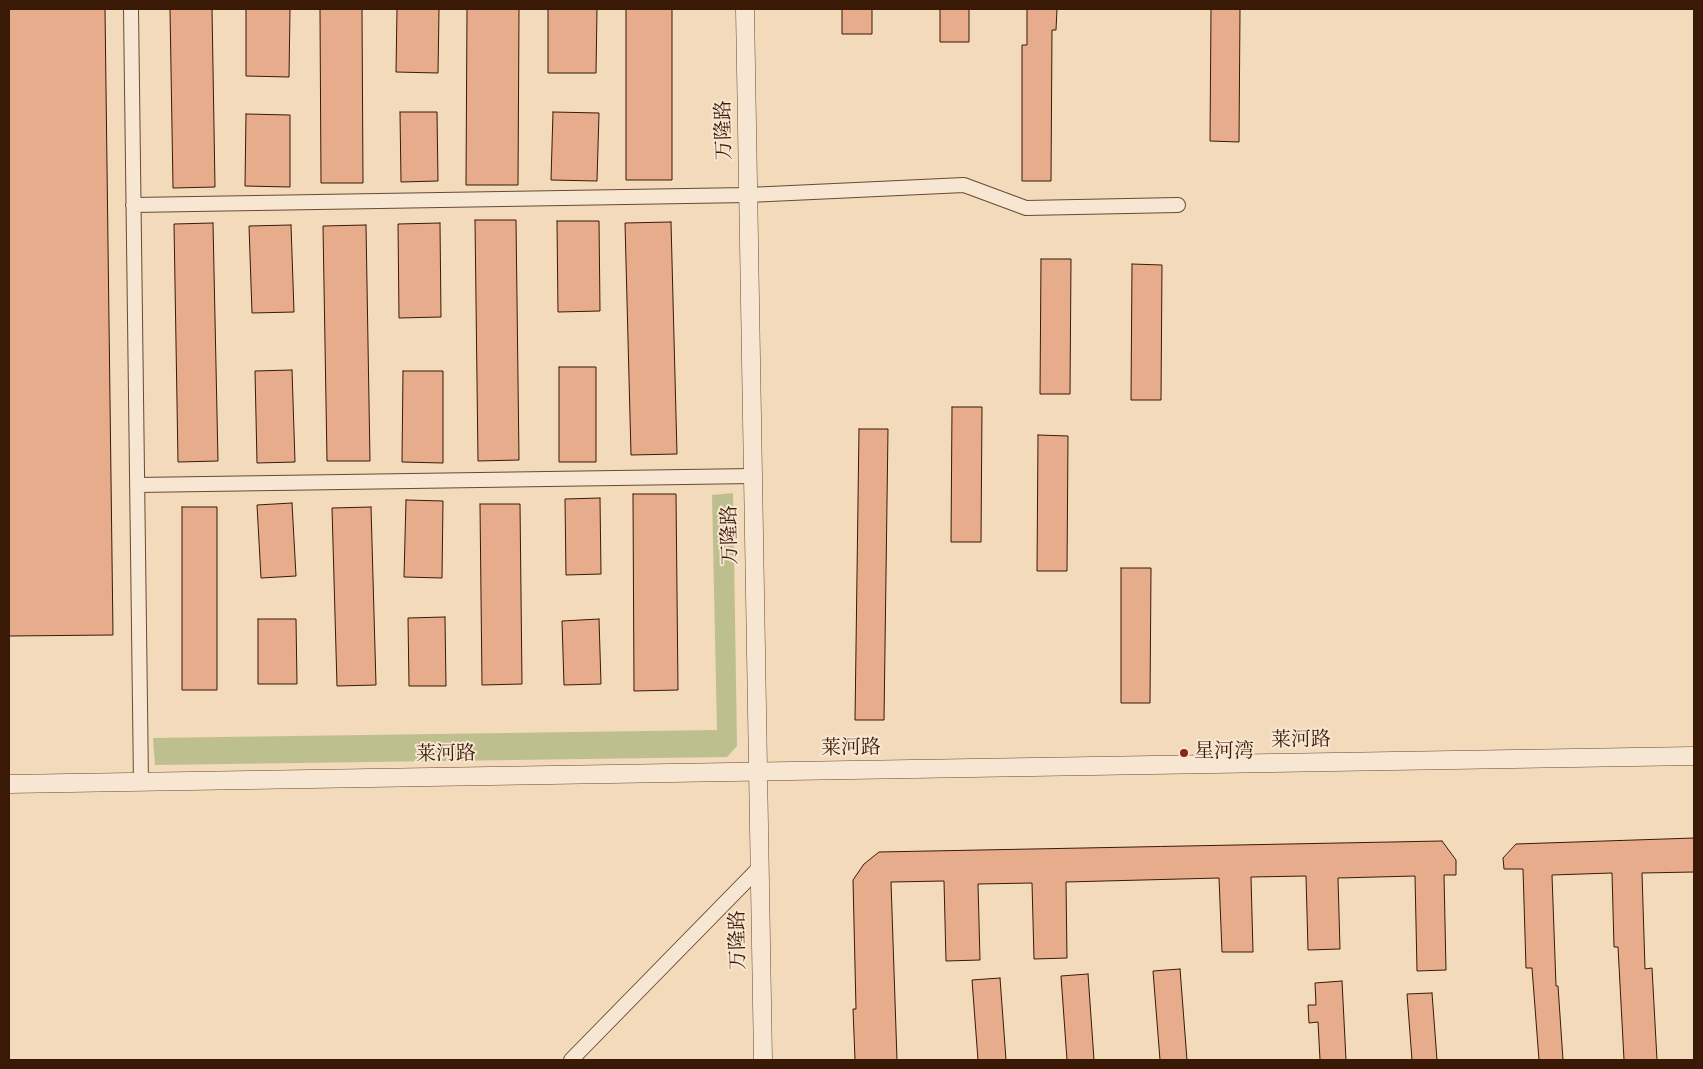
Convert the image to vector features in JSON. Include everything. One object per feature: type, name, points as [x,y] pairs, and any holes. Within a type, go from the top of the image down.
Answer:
[{"type":"street","points":[[131,9],[141,782]]},
{"type":"street","name":"万隆路","points":[[745,9],[763,1060]]},
{"type":"street","points":[[133,205],[748,195],[964,185],[1026,208],[1178,205]]},
{"type":"street","points":[[137,485],[753,476]]},
{"type":"street","name":"莱河路","points":[[9,784],[1694,756]]},
{"type":"street","points":[[572,1060],[760,867]]},
{"type":"green space","points":[[733,493],[737,746],[727,757],[155,765],[153,738],[717,730],[712,495]]},
{"type":"building","points":[[9,9],[105,9],[113,635],[9,636]]},
{"type":"building","points":[[170,9],[212,9],[215,187],[173,188]]},
{"type":"building","points":[[246,9],[290,9],[289,77],[246,76]]},
{"type":"building","points":[[320,9],[362,9],[363,183],[321,183]]},
{"type":"building","points":[[397,9],[439,9],[438,73],[396,72]]},
{"type":"building","points":[[467,9],[519,9],[518,185],[466,185]]},
{"type":"building","points":[[548,9],[597,9],[596,73],[548,73]]},
{"type":"building","points":[[626,9],[672,9],[672,180],[626,180]]},
{"type":"building","points":[[842,9],[872,9],[872,34],[842,34]]},
{"type":"building","points":[[940,9],[969,9],[969,42],[940,42]]},
{"type":"building","points":[[1027,9],[1057,9],[1056,30],[1052,30],[1051,181],[1022,181],[1022,45],[1027,45]]},
{"type":"building","points":[[1211,9],[1240,9],[1239,142],[1210,141]]},
{"type":"building","points":[[400,112],[437,112],[438,181],[401,182]]},
{"type":"building","points":[[553,112],[599,113],[597,181],[551,180]]},
{"type":"building","points":[[246,114],[290,115],[290,187],[245,186]]},
{"type":"building","points":[[475,220],[516,220],[519,460],[478,461]]},
{"type":"building","points":[[557,221],[599,221],[600,311],[558,312]]},
{"type":"building","points":[[671,222],[677,454],[631,455],[625,223]]},
{"type":"building","points":[[213,223],[218,461],[178,462],[174,224]]},
{"type":"building","points":[[440,223],[441,317],[399,318],[398,224]]},
{"type":"building","points":[[291,225],[294,312],[252,313],[249,226]]},
{"type":"building","points":[[366,225],[370,461],[327,461],[323,226]]},
{"type":"building","points":[[1041,259],[1071,259],[1070,394],[1040,394]]},
{"type":"building","points":[[1132,264],[1162,265],[1161,400],[1131,400]]},
{"type":"building","points":[[559,367],[596,367],[596,462],[559,462]]},
{"type":"building","points":[[292,370],[295,462],[257,463],[255,371]]},
{"type":"building","points":[[403,371],[443,371],[443,463],[402,462]]},
{"type":"building","points":[[952,407],[982,407],[981,542],[951,542]]},
{"type":"building","points":[[859,429],[888,429],[884,720],[855,720]]},
{"type":"building","points":[[1038,435],[1068,436],[1067,571],[1037,571]]},
{"type":"building","points":[[633,494],[676,494],[678,690],[634,691]]},
{"type":"building","points":[[600,498],[601,574],[566,575],[565,499]]},
{"type":"building","points":[[406,500],[443,501],[442,578],[404,577]]},
{"type":"building","points":[[292,503],[296,576],[261,578],[257,505]]},
{"type":"building","points":[[480,504],[520,504],[522,684],[482,685]]},
{"type":"building","points":[[182,507],[217,507],[217,690],[182,690]]},
{"type":"building","points":[[371,507],[376,685],[337,686],[332,508]]},
{"type":"building","points":[[1121,568],[1151,568],[1150,703],[1121,703]]},
{"type":"building","points":[[445,617],[446,686],[409,686],[408,618]]},
{"type":"building","points":[[258,619],[296,619],[297,684],[258,684]]},
{"type":"building","points":[[599,619],[601,684],[564,685],[562,621]]},
{"type":"building","points":[[1694,838],[1694,872],[1642,873],[1645,969],[1652,968],[1657,1060],[1624,1060],[1618,947],[1614,947],[1612,873],[1552,875],[1556,986],[1558,986],[1563,1060],[1539,1060],[1532,968],[1526,968],[1523,869],[1504,869],[1503,858],[1516,844]]},
{"type":"building","points":[[1442,841],[1456,860],[1456,875],[1444,875],[1446,970],[1417,971],[1415,876],[1338,878],[1340,949],[1308,950],[1306,876],[1251,877],[1253,952],[1222,952],[1219,878],[1066,882],[1067,958],[1034,959],[1032,883],[978,884],[980,960],[946,961],[944,881],[891,882],[897,1060],[855,1060],[853,1009],[856,1009],[853,880],[864,864],[879,852]]},
{"type":"building","points":[[1180,969],[1187,1060],[1160,1060],[1153,971]]},
{"type":"building","points":[[1088,974],[1094,1060],[1067,1060],[1061,976]]},
{"type":"building","points":[[1000,978],[1006,1060],[978,1060],[972,980]]},
{"type":"building","points":[[1342,981],[1346,1060],[1320,1060],[1318,1022],[1309,1023],[1308,1005],[1316,1005],[1315,983]]},
{"type":"building","points":[[1432,993],[1437,1060],[1412,1060],[1407,994]]},
{"type":"place","name":"星河湾","points":[[1184,753]]}]
